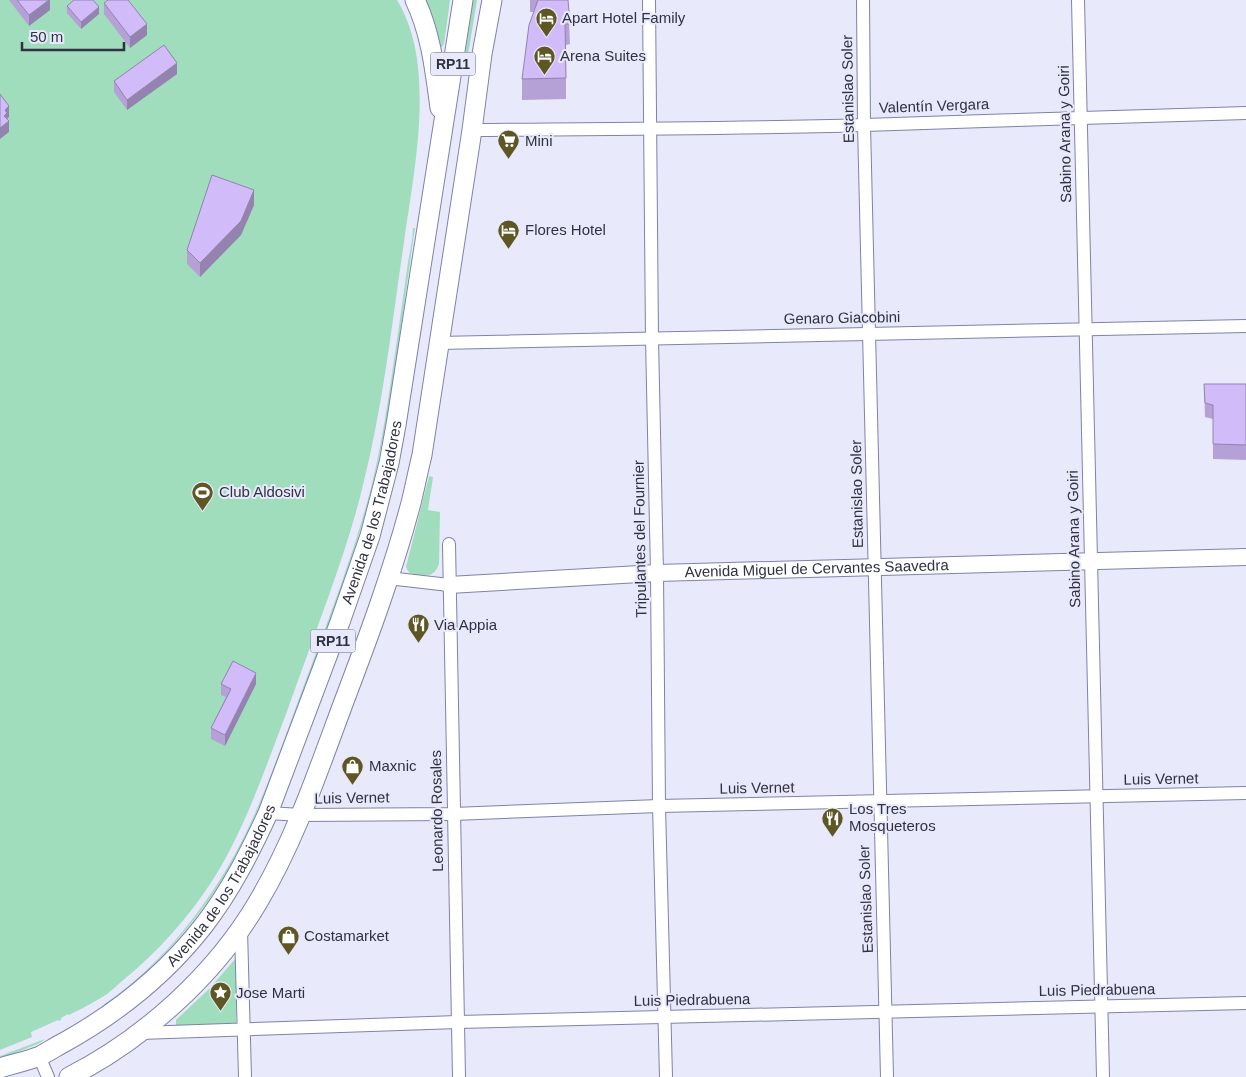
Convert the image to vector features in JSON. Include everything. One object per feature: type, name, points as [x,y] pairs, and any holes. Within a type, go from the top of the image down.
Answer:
[{"type":"main road","points":[[415,0],[424,21],[431,49],[443,129]]},
{"type":"main road","name":"Avenida de los Trabajadores","points":[[0,1068],[39,1056],[81,1033],[112,1013],[162,972],[204,925],[224,896],[254,843],[268,813],[340,622],[370,536],[389,463],[463,0]]},
{"type":"main road","name":"Avenida de los Trabajadores","points":[[69,1077],[113,1052],[140,1033],[193,986],[241,930],[273,876],[301,815],[388,578],[400,541],[422,455],[482,54],[492,0]]},
{"type":"street","name":"Tripulantes del Fournier","points":[[649,0],[659,806],[666,1077]]},
{"type":"street","name":"Estanislao Soler","points":[[863,0],[864,125],[887,1077]]},
{"type":"street","name":"Sabino Arana y Goiri","points":[[1078,0],[1103,1077]]},
{"type":"street","name":"Valentín Vergara","points":[[472,130],[864,125],[1246,113]]},
{"type":"street","name":"Genaro Giacobini","points":[[439,344],[1246,326]]},
{"type":"street","name":"Leonardo Rosales","points":[[449,544],[459,1077]]},
{"type":"street","name":"Avenida Miguel de Cervantes Saavedra","points":[[388,578],[449,585],[657,573],[1246,557]]},
{"type":"street","name":"Luis Vernet","points":[[268,813],[301,815],[453,814],[659,806],[1246,793]]},
{"type":"street","points":[[241,930],[245,1077]]},
{"type":"street","name":"Luis Piedrabuena","points":[[140,1033],[458,1022],[1246,1003]]},
{"type":"street","points":[[39,1056],[48,1077]]},
{"type":"green space","name":"Club Aldosivi","points":[[0,0],[397,0],[409,26],[416,55],[419,86],[419,118],[413,183],[382,395],[363,485],[328,598],[245,819],[214,878],[172,934],[147,959],[102,997],[68,1014],[59,1021],[31,1032],[32,1037],[0,1050]]},
{"type":"green space","points":[[426,0],[450,0],[442,47],[439,46]]},
{"type":"green space","points":[[473,0],[477,0],[467,56],[465,55]]},
{"type":"green space","points":[[413,228],[415,228],[386,424],[372,488],[357,543],[338,598],[270,781],[236,855],[202,909],[178,939],[147,971],[122,993],[102,1006],[152,965],[195,916],[219,881],[243,839],[263,795],[337,597],[371,488],[387,407]]},
{"type":"green space","points":[[429,476],[433,477],[428,510],[440,512],[439,564],[434,572],[424,575],[410,573],[406,567]]},
{"type":"green space","points":[[236,958],[236,1025],[173,1028],[176,1025],[176,1020],[210,988]]},
{"type":"green space","points":[[45,1039],[40,1043],[0,1059],[0,1056]]},
{"type":"building","points":[[17,0],[49,0],[29,15]]},
{"type":"building","points":[[74,0],[93,0],[99,7],[81,22],[67,6]]},
{"type":"building","points":[[108,0],[128,0],[147,24],[130,37],[104,3]]},
{"type":"building","points":[[538,0],[568,0],[570,24],[565,24],[566,78],[522,79],[529,25]]},
{"type":"building","points":[[164,45],[177,63],[127,100],[114,81]]},
{"type":"building","points":[[0,94],[9,106],[5,110],[7,113],[4,116],[9,121],[0,128]]},
{"type":"building","points":[[212,175],[254,190],[241,221],[200,263],[187,250]]},
{"type":"building","points":[[1204,384],[1246,384],[1246,445],[1213,444],[1213,405],[1205,403]]},
{"type":"building","points":[[233,661],[256,673],[225,735],[211,728],[231,689],[221,684]]},
{"type":"place","name":"Apart Hotel Family","points":[[546,37]]},
{"type":"place","name":"Arena Suites","points":[[544,75]]},
{"type":"place","name":"Mini","points":[[509,160]]},
{"type":"place","name":"Flores Hotel","points":[[509,249]]},
{"type":"place","name":"Club Aldosivi","points":[[203,511]]},
{"type":"place","name":"Via Appia","points":[[418,644]]},
{"type":"place","name":"Maxnic","points":[[353,785]]},
{"type":"place","name":"Los Tres Mosqueteros","points":[[833,837]]},
{"type":"place","name":"Costamarket","points":[[288,955]]},
{"type":"place","name":"Jose Marti","points":[[220,1012]]}]
